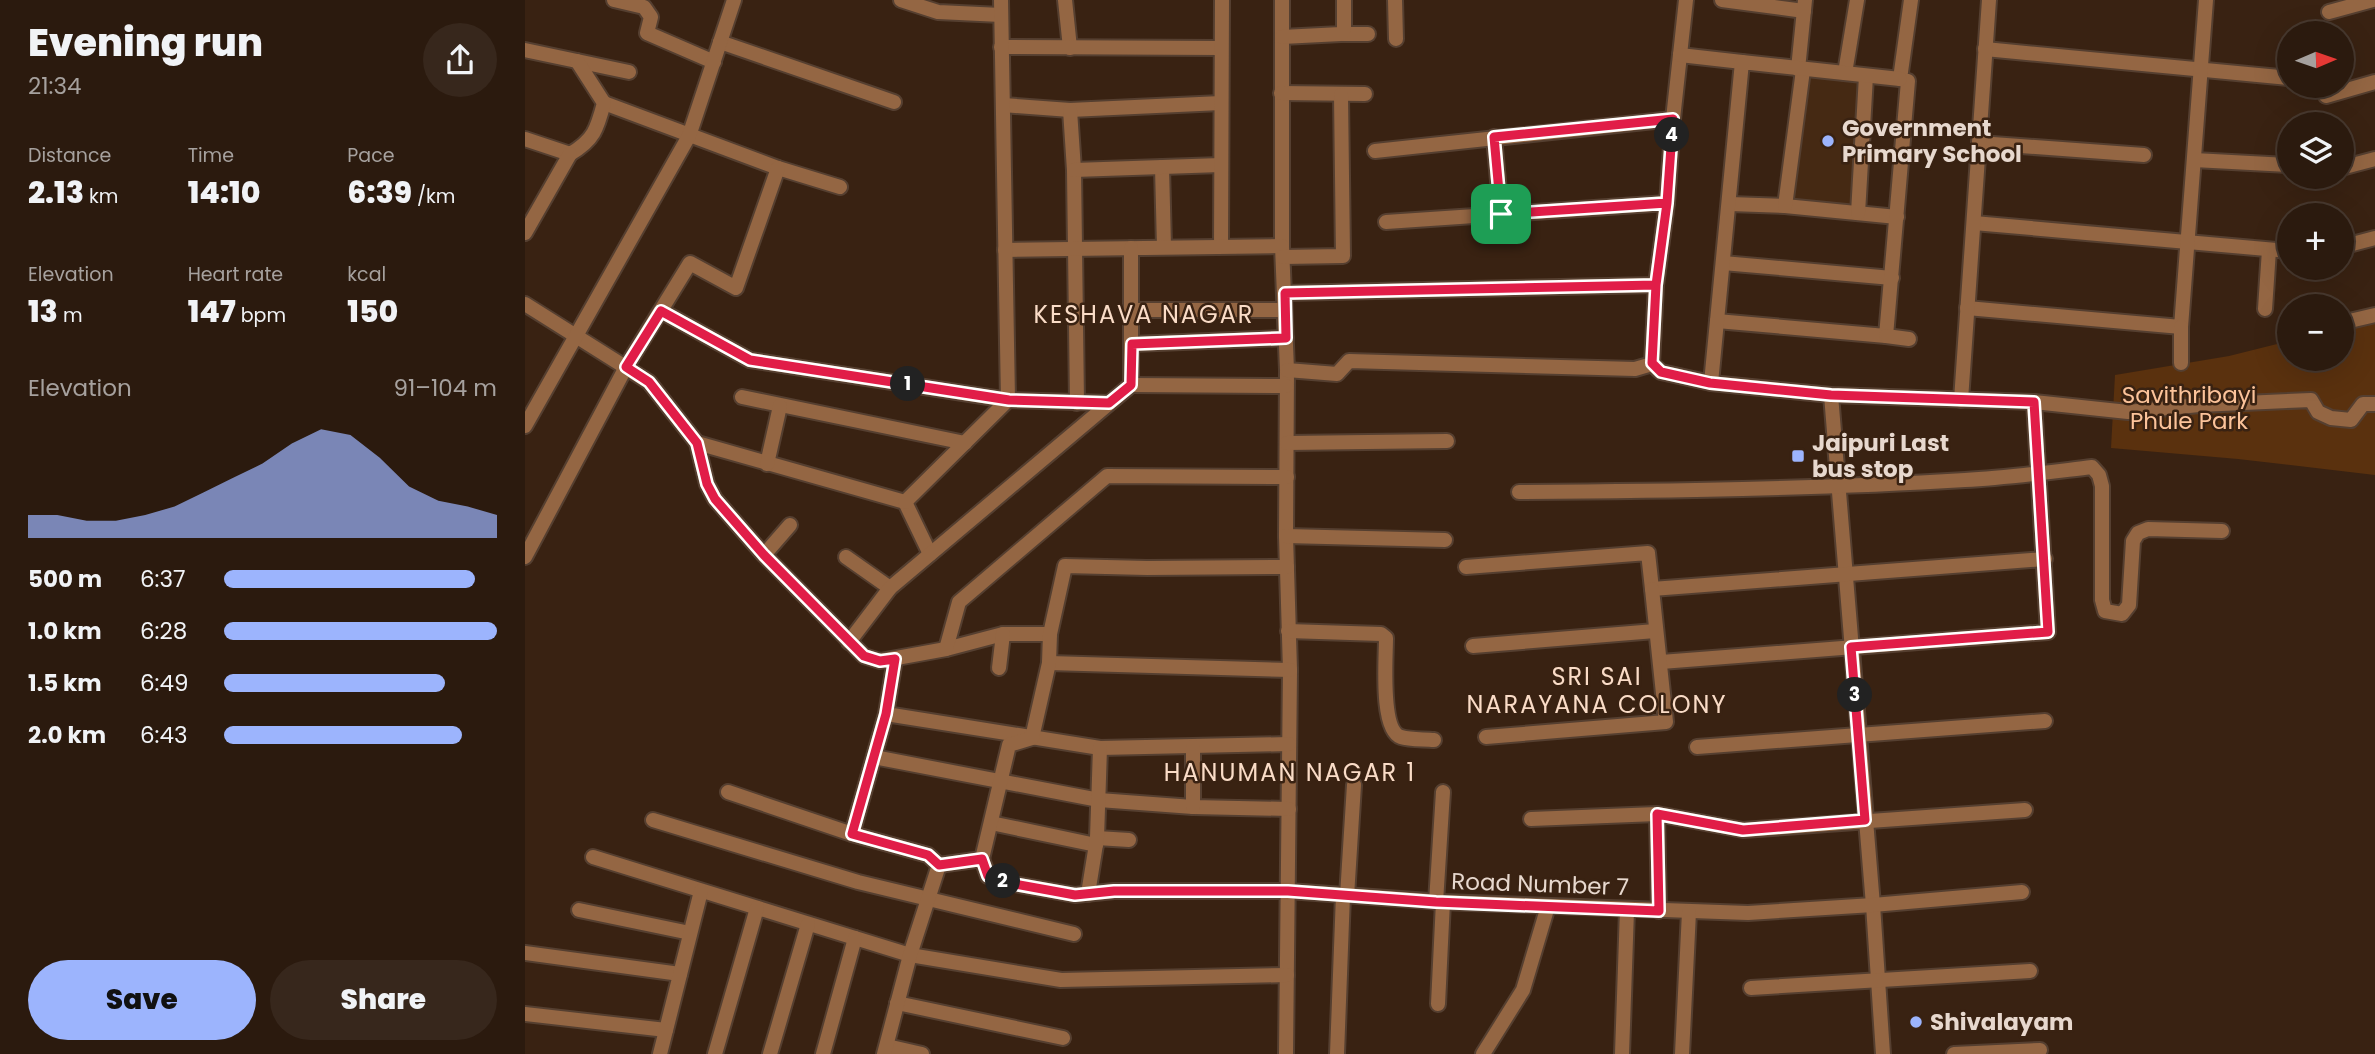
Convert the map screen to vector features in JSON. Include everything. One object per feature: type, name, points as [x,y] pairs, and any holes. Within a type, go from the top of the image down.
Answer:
[{"type":"street","points":[[614,0],[644,7],[651,17],[647,33],[714,61]]},
{"type":"street","points":[[525,426],[689,136],[734,0]]},
{"type":"street","points":[[901,0],[938,12],[1001,7],[1009,400],[905,502]]},
{"type":"street","points":[[1065,0],[1070,48]]},
{"type":"street","points":[[1221,246],[1222,0]]},
{"type":"street","points":[[1282,0],[1283,251],[1287,370],[1286,536],[1290,670],[1286,1054]]},
{"type":"street","points":[[1342,34],[1343,0]]},
{"type":"street","points":[[1395,0],[1397,39]]},
{"type":"street","points":[[1686,0],[1667,203],[1656,285],[1652,363],[1661,372],[1710,383],[1831,395],[2034,402],[2128,412],[2199,405],[2311,400],[2318,412],[2351,420],[2363,404],[2375,404]]},
{"type":"street","points":[[1722,0],[1805,5],[1785,206]]},
{"type":"street","points":[[1845,74],[1857,0]]},
{"type":"street","points":[[1901,79],[1912,0]]},
{"type":"street","points":[[1961,400],[1989,0]]},
{"type":"street","points":[[2181,363],[2181,327],[2206,0]]},
{"type":"street","points":[[2329,12],[2373,0]]},
{"type":"street","points":[[1282,37],[1368,34]]},
{"type":"street","points":[[720,42],[894,102]]},
{"type":"street","points":[[1002,47],[1221,48]]},
{"type":"street","points":[[1985,49],[2277,77]]},
{"type":"street","points":[[525,50],[629,72]]},
{"type":"street","points":[[1680,55],[1908,81],[1885,336]]},
{"type":"street","points":[[577,61],[604,103],[778,168],[840,187]]},
{"type":"street","points":[[1710,383],[1730,204],[1742,62]]},
{"type":"street","points":[[1858,213],[1867,76]]},
{"type":"street","points":[[2354,88],[2375,82]]},
{"type":"street","points":[[1281,93],[1365,94]]},
{"type":"street","points":[[1005,250],[1221,246],[1343,257],[1341,94]]},
{"type":"street","points":[[525,233],[570,154],[584,146],[595,133],[604,103]]},
{"type":"street","points":[[1003,104],[1070,110],[1221,103]]},
{"type":"street","points":[[1070,110],[1074,170],[1077,403]]},
{"type":"street","points":[[1375,151],[1673,119]]},
{"type":"street","points":[[1494,137],[1501,214]]},
{"type":"street","points":[[525,139],[570,154]]},
{"type":"street","points":[[1979,143],[2144,155]]},
{"type":"street","points":[[2354,165],[2375,159]]},
{"type":"street","points":[[2195,160],[2277,164]]},
{"type":"street","points":[[1074,170],[1221,165]]},
{"type":"street","points":[[1163,167],[1164,247]]},
{"type":"street","points":[[525,557],[626,367],[690,263],[736,288],[778,168]]},
{"type":"street","points":[[1386,222],[1667,203]]},
{"type":"street","points":[[1730,204],[1785,206],[1897,217]]},
{"type":"street","points":[[1974,223],[2277,250]]},
{"type":"street","points":[[2354,244],[2375,238]]},
{"type":"street","points":[[1131,248],[1131,385]]},
{"type":"street","points":[[2265,309],[2269,250]]},
{"type":"street","points":[[1723,263],[1892,278]]},
{"type":"street","points":[[1285,293],[1656,285]]},
{"type":"street","points":[[525,304],[649,382],[697,443],[707,484],[715,499],[764,555],[864,656],[880,661],[946,649],[1003,634],[1050,634]]},
{"type":"street","points":[[1967,308],[2181,327]]},
{"type":"street","points":[[1132,310],[1284,310]]},
{"type":"street","points":[[661,311],[750,360],[1009,400],[1109,403]]},
{"type":"street","points":[[2354,320],[2375,315]]},
{"type":"street","points":[[1717,321],[1909,339]]},
{"type":"street","points":[[1132,344],[1286,338]]},
{"type":"street","points":[[1287,370],[1337,374],[1349,361],[1635,369],[1652,363]]},
{"type":"street","points":[[849,642],[890,588],[1131,385],[1286,386]]},
{"type":"street","points":[[1831,395],[1874,905],[1883,1054]]},
{"type":"street","points":[[742,397],[965,443]]},
{"type":"street","points":[[1661,662],[2048,632],[2034,402]]},
{"type":"street","points":[[767,464],[780,406]]},
{"type":"street","points":[[1287,443],[1447,441]]},
{"type":"street","points":[[697,443],[905,502],[930,554]]},
{"type":"street","points":[[1519,492],[1686,491],[1839,486],[1968,480],[2092,467],[2099,475],[2102,486],[2102,600],[2105,611],[2122,614],[2129,605],[2133,541],[2138,533],[2148,529],[2222,531]]},
{"type":"street","points":[[946,649],[960,602],[1107,476],[1287,477]]},
{"type":"street","points":[[764,555],[790,525]]},
{"type":"street","points":[[1286,536],[1445,540]]},
{"type":"street","points":[[1466,566],[1648,552],[1655,631],[1661,662],[1666,722],[1486,737]]},
{"type":"street","points":[[846,557],[890,588]]},
{"type":"street","points":[[1651,589],[2045,559]]},
{"type":"street","points":[[1032,738],[1049,663],[1050,634],[1065,566],[1287,567]]},
{"type":"street","points":[[1288,631],[1381,634],[1386,638],[1387,719],[1392,731],[1401,737],[1434,740]]},
{"type":"street","points":[[1473,646],[1655,631]]},
{"type":"street","points":[[999,668],[1003,634]]},
{"type":"street","points":[[852,834],[886,714],[895,659]]},
{"type":"street","points":[[1049,663],[1290,670]]},
{"type":"street","points":[[886,714],[1100,748],[1289,744]]},
{"type":"street","points":[[1697,747],[2045,722]]},
{"type":"street","points":[[939,865],[982,859],[1009,745],[1032,738]]},
{"type":"street","points":[[1192,807],[1193,747]]},
{"type":"street","points":[[1088,894],[1096,842],[1100,748]]},
{"type":"street","points":[[874,757],[1099,800],[1192,807],[1289,809]]},
{"type":"street","points":[[1337,1054],[1354,785]]},
{"type":"street","points":[[728,792],[852,834],[928,855],[939,865]]},
{"type":"street","points":[[1438,1004],[1443,792]]},
{"type":"street","points":[[1531,819],[1657,814],[1743,830],[2025,810]]},
{"type":"street","points":[[1657,814],[1659,911]]},
{"type":"street","points":[[653,820],[858,882],[1074,934]]},
{"type":"street","points":[[991,823],[1096,842],[1129,840]]},
{"type":"street","points":[[593,857],[910,955],[1061,980],[1287,975]]},
{"type":"street","name":"Road Number 7","points":[[982,859],[988,876],[1009,883],[1075,895],[1114,891],[1288,891],[1440,902],[1748,913],[2022,892]]},
{"type":"street","points":[[922,1054],[885,1050],[926,899],[939,865]]},
{"type":"street","points":[[660,1054],[701,891]]},
{"type":"street","points":[[1483,1054],[1523,990],[1548,906]]},
{"type":"street","points":[[715,1054],[757,908]]},
{"type":"street","points":[[579,910],[690,933]]},
{"type":"street","points":[[1622,1054],[1627,910]]},
{"type":"street","points":[[1682,1054],[1689,912]]},
{"type":"street","points":[[770,1054],[808,924]]},
{"type":"street","points":[[823,1054],[855,939]]},
{"type":"street","points":[[525,953],[680,975]]},
{"type":"street","points":[[1751,988],[2030,971]]},
{"type":"street","points":[[897,1003],[1063,1038]]},
{"type":"street","points":[[525,1014],[666,1030]]},
{"type":"street","points":[[1954,1054],[2041,1050]]},
{"type":"shaded area","name":"Government Primary School","points":[[1808,76],[1860,81],[1852,208],[1793,200]]},
{"type":"green space","name":"Savithribayi Phule Park","points":[[2375,321],[2375,475],[2111,448],[2115,375],[2229,356],[2277,344],[2277,371],[2354,371],[2354,326]]},
{"type":"place","name":"Government Primary School","points":[[1828,141]]},
{"type":"place","name":"Jaipuri Last bus stop","points":[[1798,456]]},
{"type":"place","name":"Shivalayam","points":[[1916,1022]]},
{"type":"district","name":"KESHAVA NAGAR","points":[[1144,314]]},
{"type":"district","name":"SRI SAI NARAYANA COLONY","points":[[1597,690]]},
{"type":"district","name":"HANUMAN NAGAR 1","points":[[1290,772]]},
{"type":"route","points":[[1501,214],[1494,137],[1673,119],[1667,203],[1656,285],[1652,363],[1661,372],[1710,383],[1831,395],[2034,402],[2048,632],[1851,647],[1865,820],[1743,830],[1657,814],[1659,911],[1436,902],[1288,891],[1114,891],[1075,895],[1009,883],[988,876],[982,859],[939,865],[928,855],[852,834],[886,714],[895,659],[880,661],[864,656],[764,555],[715,499],[707,484],[697,443],[649,382],[626,367],[661,311],[750,360],[1009,400],[1109,403],[1131,385],[1132,344],[1286,338],[1285,293],[1656,285],[1667,203],[1501,214]]}]
